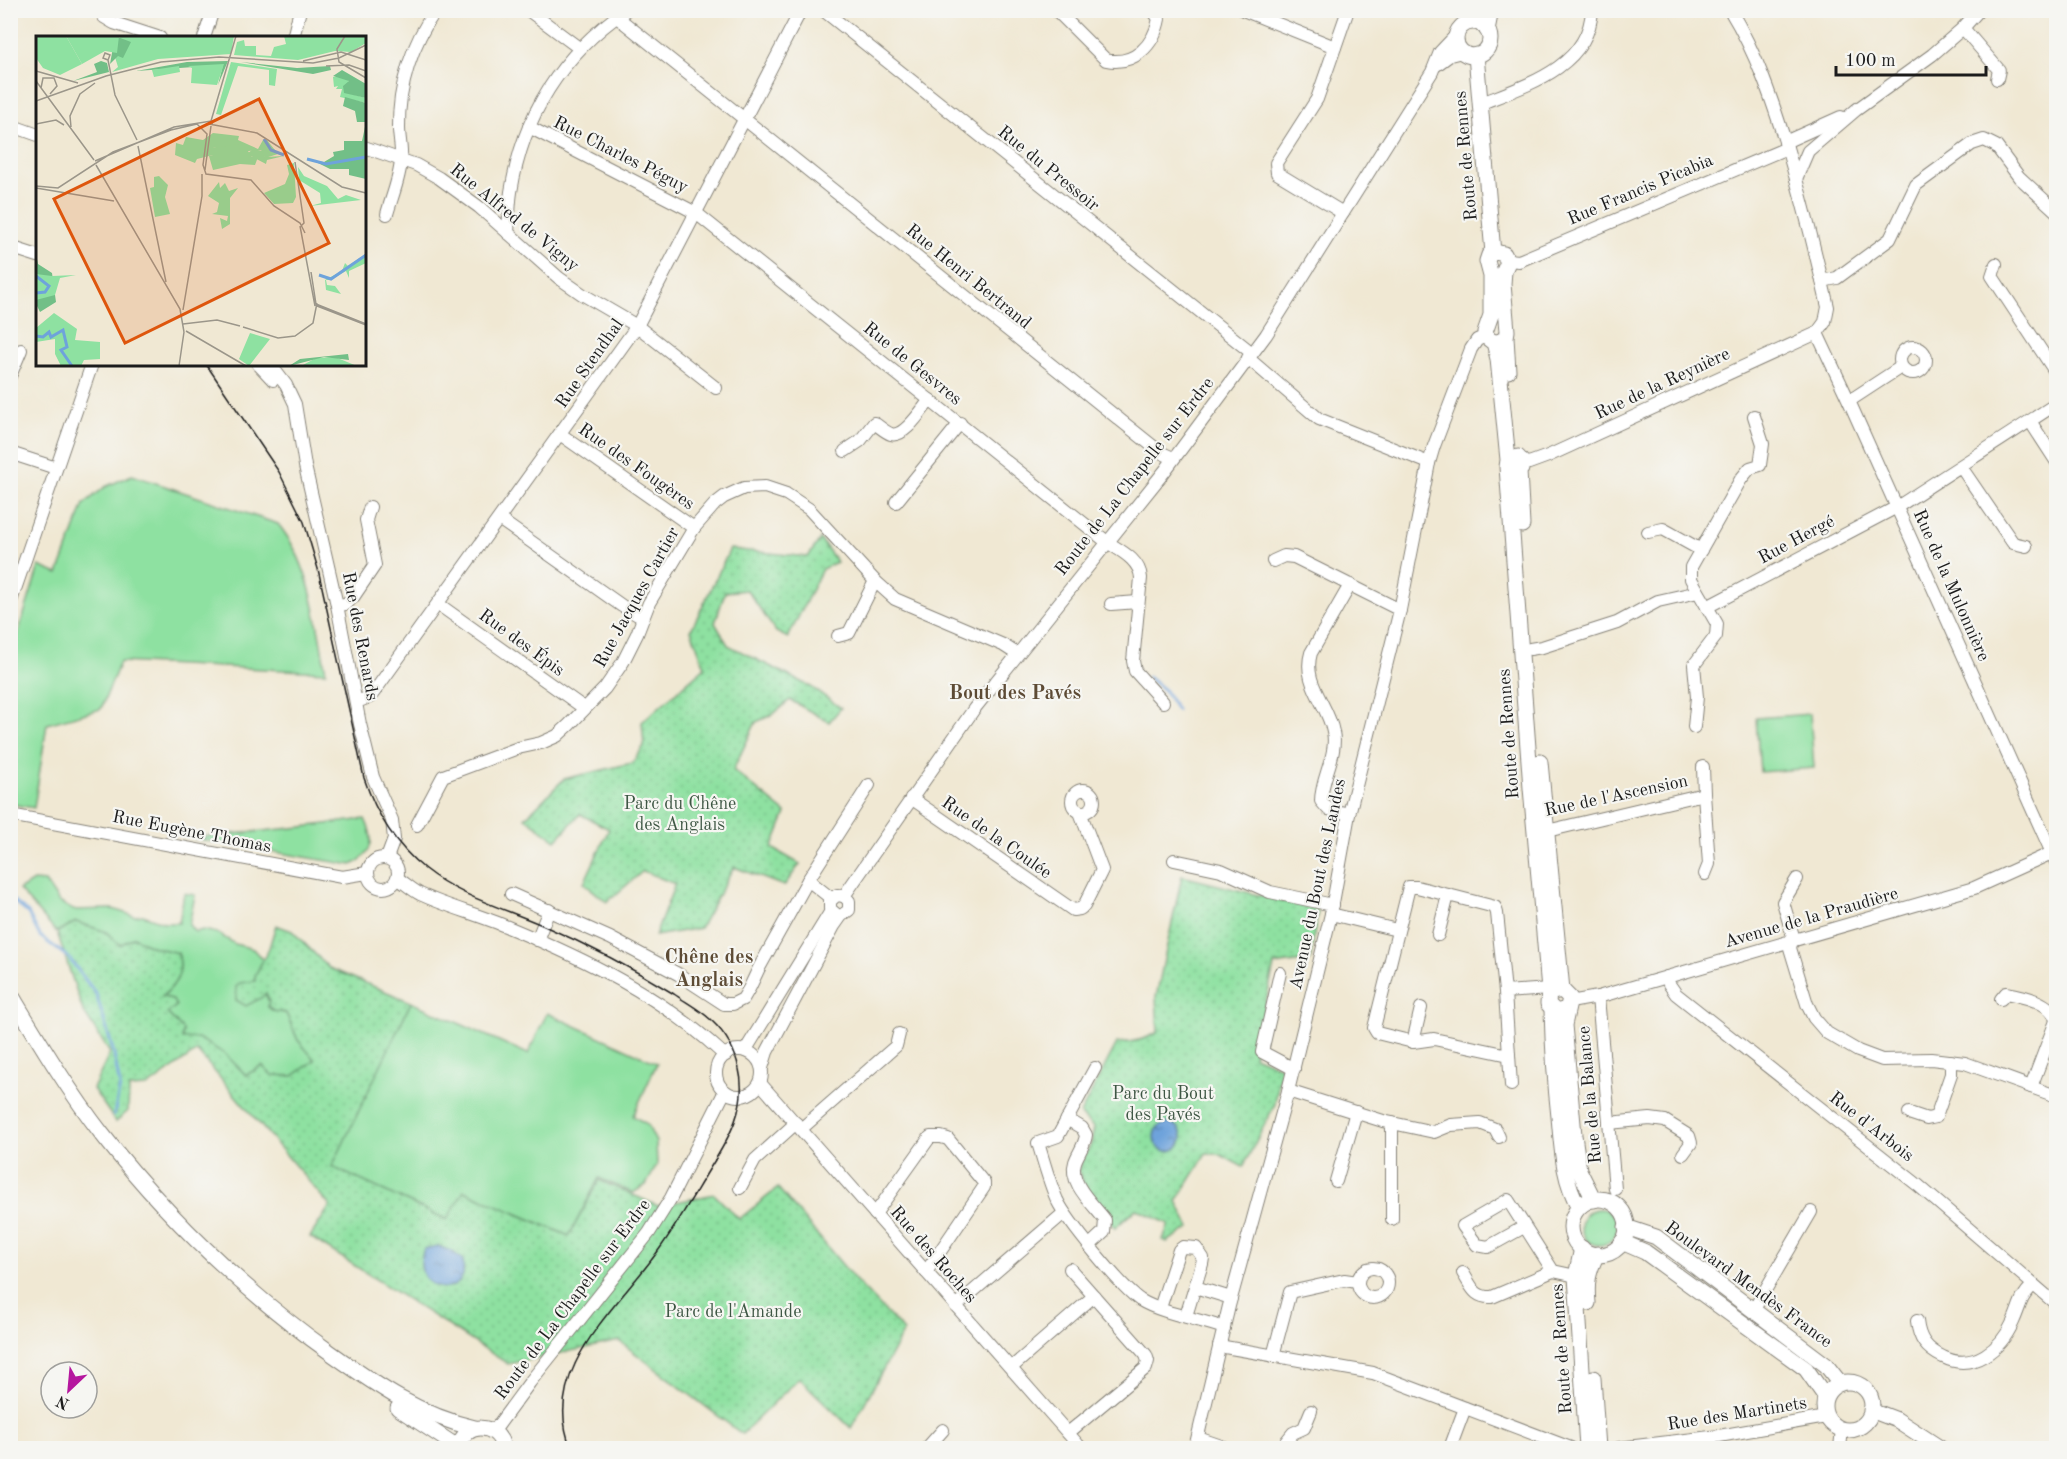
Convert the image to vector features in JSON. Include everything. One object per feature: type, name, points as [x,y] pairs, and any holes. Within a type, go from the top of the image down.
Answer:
[{"type":"main road","points":[[1487,30],[1471,17],[1457,34],[1458,46],[1469,53],[1487,48],[1489,42],[1487,30],[1491,10]]},
{"type":"main road","name":"Route de Rennes","points":[[1469,53],[1479,104],[1493,253],[1487,261],[1500,267],[1503,296],[1496,332],[1513,435],[1530,649],[1540,830]]},
{"type":"main road","name":"Route de Rennes","points":[[1515,464],[1508,482],[1558,999],[1564,1025],[1579,1170],[1594,1200]]},
{"type":"main road","points":[[10,993],[70,1090],[101,1133],[144,1185],[200,1243],[292,1326],[372,1382],[422,1411],[447,1421],[475,1428],[485,1427],[494,1431],[500,1437],[504,1448]]},
{"type":"main road","name":"Route de Rennes","points":[[1558,999],[1553,1058],[1563,1158],[1566,1179],[1579,1207]]},
{"type":"main road","points":[[10,1011],[63,1094],[99,1142],[188,1244],[244,1295],[291,1335],[360,1384],[459,1449],[465,1435],[475,1428]]},
{"type":"main road","points":[[1594,1200],[1606,1200],[1617,1206],[1624,1215],[1624,1235],[1609,1252],[1597,1254],[1582,1248],[1574,1240],[1571,1228],[1573,1217],[1579,1207],[1594,1200]]},
{"type":"main road","name":"Boulevard Mendès France","points":[[1624,1235],[1656,1238],[1826,1365],[1840,1383]]},
{"type":"main road","name":"Boulevard Mendès France","points":[[1624,1235],[1806,1369],[1825,1396]]},
{"type":"main road","name":"Route de Rennes","points":[[1582,1248],[1576,1276],[1587,1449]]},
{"type":"main road","name":"Route de Rennes","points":[[1597,1254],[1589,1270],[1587,1288],[1598,1449]]},
{"type":"main road","points":[[1850,1382],[1864,1388],[1870,1396],[1872,1410],[1868,1419],[1861,1426],[1851,1430],[1833,1425],[1826,1417],[1823,1406],[1825,1396],[1831,1388],[1840,1383],[1850,1382]]},
{"type":"main road","points":[[1872,1410],[1897,1420],[1938,1447]]},
{"type":"street","points":[[102,10],[104,17],[114,22],[154,36]]},
{"type":"street","points":[[198,36],[205,10]]},
{"type":"street","points":[[205,36],[213,10]]},
{"type":"street","points":[[294,36],[300,10]]},
{"type":"street","points":[[387,214],[401,159],[399,127],[404,82],[420,38],[436,10]]},
{"type":"street","points":[[528,10],[579,48]]},
{"type":"street","name":"Rue Stendhal","points":[[356,702],[370,697],[637,327],[801,10]]},
{"type":"street","name":"Rue du Pressoir","points":[[823,10],[1250,355],[1319,419],[1429,463]]},
{"type":"street","points":[[1056,10],[1106,60],[1116,62],[1129,58],[1148,47],[1156,33],[1159,19],[1153,10]]},
{"type":"street","points":[[1243,10],[1335,47]]},
{"type":"street","points":[[1343,213],[1277,173],[1276,163],[1317,99],[1347,10]]},
{"type":"street","points":[[1479,104],[1565,64],[1583,41],[1589,27],[1592,10]]},
{"type":"street","points":[[1730,10],[1740,26],[1771,96],[1796,179],[1828,307],[1825,322],[1817,333]]},
{"type":"street","points":[[1796,179],[1808,151],[1856,110],[1932,55],[1963,28],[1979,10]]},
{"type":"street","points":[[508,233],[511,192],[518,158],[540,104],[579,48],[621,14]]},
{"type":"street","name":"Rue Henri Bertrand","points":[[621,14],[744,119],[1160,452],[1173,458]]},
{"type":"street","points":[[1963,28],[1999,70],[1996,80]]},
{"type":"street","name":"Route de La Chapelle sur Erdre","points":[[745,1051],[837,905],[910,798],[1017,654],[1173,458],[1266,335],[1435,66],[1440,52],[1457,34]]},
{"type":"street","name":"Route de La Chapelle sur Erdre","points":[[1435,66],[1449,55],[1469,53]]},
{"type":"street","name":"Rue Francis Picabia","points":[[1500,267],[1519,261],[1786,145],[1856,110]]},
{"type":"street","points":[[10,125],[36,134]]},
{"type":"street","name":"Rue Charles Péguy","points":[[529,127],[696,213]]},
{"type":"street","points":[[1822,281],[1837,278],[1890,239],[1916,185],[1972,144],[1984,140],[1996,146],[2019,177],[2056,211]]},
{"type":"street","name":"Rue Alfred de Vigny","points":[[366,148],[401,159],[439,178],[479,207],[559,278],[637,327],[716,388]]},
{"type":"street","name":"Rue de Gesvres","points":[[696,213],[1107,542],[1135,561],[1141,571],[1138,602]]},
{"type":"street","points":[[10,248],[36,255]]},
{"type":"street","points":[[1995,264],[1992,276],[2056,373]]},
{"type":"street","name":"Avenue du Bout des Landes","points":[[1197,1443],[1231,1298],[1294,1069],[1332,910],[1349,814],[1400,610],[1429,463],[1471,349],[1477,340],[1496,332]]},
{"type":"street","name":"Rue de la Mulonnière","points":[[1817,333],[2055,855]]},
{"type":"street","name":"Rue de la Reynière","points":[[1515,464],[1529,463],[1548,456],[1817,333]]},
{"type":"street","points":[[10,376],[21,350]]},
{"type":"street","points":[[10,604],[92,366]]},
{"type":"street","name":"Rue des Renards","points":[[260,366],[277,385],[296,416]]},
{"type":"street","name":"Rue des Renards","points":[[271,366],[290,392],[373,777],[392,820],[394,839],[387,858]]},
{"type":"street","points":[[1849,401],[1901,367]]},
{"type":"street","points":[[845,451],[860,441],[874,423],[891,434],[905,430],[930,400]]},
{"type":"street","name":"Rue Hergé","points":[[1710,606],[1897,507],[2056,404]]},
{"type":"street","points":[[1694,727],[1697,697],[1694,664],[1716,636],[1717,624],[1710,606],[1693,592],[1691,567],[1741,479],[1750,468],[1760,465],[1763,444],[1754,416]]},
{"type":"street","points":[[2030,421],[2056,461]]},
{"type":"street","points":[[896,502],[960,423]]},
{"type":"street","name":"Rue des Fougères","points":[[560,434],[694,528]]},
{"type":"street","points":[[10,453],[56,468]]},
{"type":"street","points":[[1961,467],[2013,543],[2026,546]]},
{"type":"street","name":"Rue Jacques Cartier","points":[[417,825],[443,776],[557,736],[584,708],[615,675],[630,651],[659,583],[694,528],[715,504],[734,492],[756,487],[777,490],[808,509],[875,581],[895,599],[1003,645],[1017,654]]},
{"type":"street","points":[[337,605],[346,604],[354,596],[375,565],[366,520],[370,507]]},
{"type":"street","points":[[499,519],[622,606],[643,618]]},
{"type":"street","points":[[1648,532],[1663,529],[1701,550]]},
{"type":"street","points":[[1273,561],[1284,556],[1294,557],[1400,610]]},
{"type":"street","points":[[838,636],[849,633],[875,581]]},
{"type":"street","points":[[1349,814],[1328,808],[1322,801],[1334,734],[1312,685],[1308,662],[1350,585]]},
{"type":"street","points":[[1530,649],[1617,622],[1658,602],[1693,592]]},
{"type":"street","points":[[1111,604],[1138,602],[1133,661],[1135,671],[1163,702]]},
{"type":"street","name":"Rue des Épis","points":[[438,604],[584,708]]},
{"type":"street","name":"Rue de l'Ascension","points":[[1703,767],[1709,864],[1705,874]]},
{"type":"street","points":[[511,894],[654,961],[724,1004],[733,1004],[742,999],[750,987],[808,880],[869,785]]},
{"type":"street","name":"Rue de l'Ascension","points":[[1540,830],[1704,795]]},
{"type":"street","name":"Rue de la Coulée","points":[[910,798],[1073,910],[1084,906],[1102,870],[1080,812]]},
{"type":"street","name":"Rue Eugène Thomas","points":[[10,815],[342,877],[367,873]]},
{"type":"street","name":"Avenue de la Praudière","points":[[1504,992],[1558,999],[1599,997],[1974,888],[2055,855]]},
{"type":"street","points":[[387,858],[397,867],[397,878],[391,886],[382,888],[371,883],[367,873],[373,861],[387,858]]},
{"type":"street","points":[[1174,860],[1221,870],[1270,892],[1397,930]]},
{"type":"street","points":[[397,878],[419,893],[537,940],[619,980],[676,1014],[691,1027],[721,1053],[745,1051],[754,1056],[762,1068],[760,1083],[753,1092],[744,1096],[736,1096],[725,1091],[718,1081],[717,1069],[709,1052],[691,1027]]},
{"type":"street","points":[[1797,879],[1784,902],[1792,932],[1793,961],[1807,1004],[1814,1018],[1827,1033],[1849,1047],[1882,1060],[1965,1063],[2056,1096]]},
{"type":"street","points":[[808,880],[837,905]]},
{"type":"street","points":[[1509,1055],[1434,1039],[1413,1042],[1380,1035],[1374,1028],[1409,887],[1417,887],[1495,907],[1497,913],[1504,992],[1509,1055],[1511,1085]]},
{"type":"street","points":[[1438,935],[1448,895]]},
{"type":"street","name":"Route de La Chapelle sur Erdre","points":[[762,1068],[767,1052],[837,905]]},
{"type":"street","points":[[537,940],[549,910]]},
{"type":"street","points":[[1280,973],[1262,1052],[1294,1069]]},
{"type":"street","name":"Rue d'Arbois","points":[[1667,977],[1676,994],[1927,1192],[2056,1304]]},
{"type":"street","points":[[2001,999],[2006,993],[2020,996],[2043,1005],[2055,1013],[2056,1021],[2031,1087]]},
{"type":"street","name":"Rue de la Balance","points":[[1599,997],[1615,1189]]},
{"type":"street","points":[[1413,1042],[1421,1008]]},
{"type":"street","points":[[740,1188],[755,1160],[896,1046],[899,1034]]},
{"type":"street","points":[[717,1069],[726,1054]]},
{"type":"street","points":[[1910,1113],[1927,1119],[1936,1117],[1951,1074],[1951,1061]]},
{"type":"street","points":[[1095,1068],[1058,1136],[1038,1143],[1057,1200],[1064,1213],[1090,1245],[1141,1301],[1224,1328]]},
{"type":"street","name":"Rue des Roches","points":[[760,1083],[1081,1449]]},
{"type":"street","name":"Route de La Chapelle sur Erdre","points":[[494,1431],[530,1382],[649,1233],[671,1198],[725,1091]]},
{"type":"street","points":[[1288,1091],[1392,1123],[1434,1132],[1451,1125],[1480,1123],[1495,1129],[1499,1137]]},
{"type":"street","points":[[1336,1181],[1356,1112]]},
{"type":"street","points":[[1067,1119],[1082,1128],[1086,1136],[1074,1166],[1073,1174],[1076,1183],[1105,1220],[1104,1232],[1090,1245]]},
{"type":"street","points":[[1609,1123],[1650,1119],[1671,1124],[1689,1136],[1691,1143],[1683,1154]]},
{"type":"street","points":[[1392,1123],[1392,1219]]},
{"type":"street","points":[[875,1214],[930,1137],[948,1139],[984,1183],[984,1187],[926,1272]]},
{"type":"street","points":[[1524,1227],[1488,1247],[1477,1245],[1463,1226],[1508,1200],[1553,1271]]},
{"type":"street","points":[[1753,1311],[1811,1212]]},
{"type":"street","points":[[956,1306],[1064,1213]]},
{"type":"street","points":[[1160,1308],[1176,1254],[1183,1247],[1196,1248],[1203,1257],[1186,1316]]},
{"type":"street","points":[[1068,1433],[1146,1368],[1148,1361],[1146,1355],[1070,1269]]},
{"type":"street","points":[[1463,1273],[1476,1294],[1483,1298],[1492,1297],[1553,1271],[1576,1276]]},
{"type":"street","points":[[1273,1356],[1290,1292],[1344,1280],[1358,1282]]},
{"type":"street","points":[[1917,1321],[1919,1336],[1937,1354],[1952,1362],[1974,1362],[2003,1340],[2013,1322],[2021,1297],[2033,1285]]},
{"type":"street","points":[[1195,1287],[1231,1298]]},
{"type":"street","points":[[1011,1368],[1094,1296]]},
{"type":"street","points":[[1219,1346],[1373,1373],[1571,1449]]},
{"type":"street","points":[[1450,1449],[1466,1408]]},
{"type":"street","points":[[1281,1449],[1293,1432],[1304,1428],[1311,1411]]},
{"type":"street","name":"Rue des Martinets","points":[[1619,1449],[1719,1436],[1826,1417]]},
{"type":"street","points":[[1840,1449],[1842,1429]]},
{"type":"street","points":[[927,1449],[943,1430]]},
{"type":"street","points":[[1197,1443],[1227,1449]]},
{"type":"green space","points":[[132,475],[278,524],[298,557],[305,575],[311,594],[326,672],[120,662],[101,709],[47,724],[34,808],[11,804],[11,656],[39,566],[58,574],[84,504],[105,487]]},
{"type":"green space","name":"Parc du Chêne des Anglais","points":[[820,539],[837,562],[822,569],[788,638],[776,632],[747,590],[725,592],[715,623],[728,645],[811,687],[841,708],[829,722],[790,700],[772,715],[756,722],[733,770],[786,813],[772,848],[800,864],[784,886],[734,867],[700,928],[655,936],[675,884],[643,871],[607,902],[584,883],[609,829],[580,814],[556,840],[525,818],[564,779],[632,763],[644,746],[642,722],[705,667],[691,630],[730,549],[808,557]]},
{"type":"green space","points":[[1810,714],[1814,768],[1760,772],[1756,718]]},
{"type":"green space","points":[[365,819],[371,845],[365,856],[352,865],[191,838],[302,827]]},
{"type":"green space","name":"Parc du Bout des Pavés","points":[[1182,876],[1318,910],[1310,960],[1274,965],[1254,1056],[1281,1067],[1275,1104],[1243,1167],[1219,1154],[1206,1154],[1177,1201],[1190,1228],[1167,1242],[1163,1240],[1169,1224],[1136,1209],[1115,1228],[1106,1211],[1085,1187],[1078,1169],[1091,1144],[1094,1128],[1080,1114],[1117,1043],[1138,1040],[1158,1032],[1156,997]]},
{"type":"green space","points":[[33,881],[45,882],[59,902],[73,910],[113,909],[134,916],[143,915],[165,923],[179,923],[184,893],[195,895],[189,925],[195,932],[203,930],[217,933],[235,944],[253,949],[263,960],[255,981],[242,983],[265,993],[273,1011],[286,1013],[298,1040],[316,1060],[293,1076],[246,1075],[226,1056],[182,1039],[183,1030],[167,1013],[176,1006],[172,999],[162,997],[178,978],[180,960],[178,953],[150,946],[134,937],[120,945],[106,932],[76,922],[56,932],[19,890]]},
{"type":"green space","name":"Parc de l'Amande","points":[[76,922],[106,932],[120,945],[134,937],[150,946],[178,953],[180,966],[178,978],[162,997],[172,999],[176,1006],[167,1013],[183,1030],[182,1039],[198,1038],[225,1054],[246,1075],[262,1066],[272,1075],[293,1076],[315,1060],[298,1040],[286,1013],[273,1011],[268,1007],[269,1000],[266,993],[246,1006],[236,1000],[236,987],[240,983],[255,981],[276,925],[292,931],[329,968],[411,1002],[332,1167],[447,1220],[464,1191],[569,1236],[599,1180],[658,1206],[714,1194],[739,1219],[778,1188],[856,1281],[904,1331],[851,1428],[799,1378],[742,1434],[619,1341],[508,1364],[310,1237],[330,1206],[197,1051],[147,1087],[129,1088],[128,1111],[116,1122],[93,1089],[110,1053],[83,1011],[57,932]]},
{"type":"green space","points":[[411,1002],[528,1054],[547,1013],[657,1063],[633,1116],[647,1124],[656,1142],[657,1165],[646,1185],[633,1193],[599,1178],[569,1236],[464,1191],[448,1220],[331,1167]]},
{"type":"green space","points":[[1599,1209],[1612,1214],[1617,1227],[1612,1240],[1599,1245],[1586,1240],[1581,1227],[1586,1214]]},
{"type":"water","points":[[1168,1123],[1178,1127],[1182,1137],[1178,1147],[1168,1151],[1158,1147],[1154,1137],[1158,1127]]},
{"type":"water","points":[[438,1246],[453,1252],[463,1260],[463,1275],[458,1283],[451,1287],[434,1286],[422,1273],[421,1262],[424,1249]]},
{"type":"waterway","points":[[1148,677],[1165,691],[1177,710]]},
{"type":"waterway","points":[[12,900],[28,913],[40,936],[69,958],[96,994],[113,1050],[120,1086],[114,1115]]},
{"type":"tram line","points":[[207,366],[279,472],[304,522],[318,569],[364,778],[374,804],[404,850],[425,869],[452,887],[576,941],[674,994],[703,1013],[717,1026],[735,1055],[739,1069],[741,1096],[735,1121],[724,1145],[665,1241],[604,1318],[574,1366],[565,1392],[564,1419],[571,1448]]},
{"type":"district","name":"Bout des Pavés","points":[[1015,692]]},
{"type":"district","name":"Chêne des Anglais","points":[[709,968]]}]
